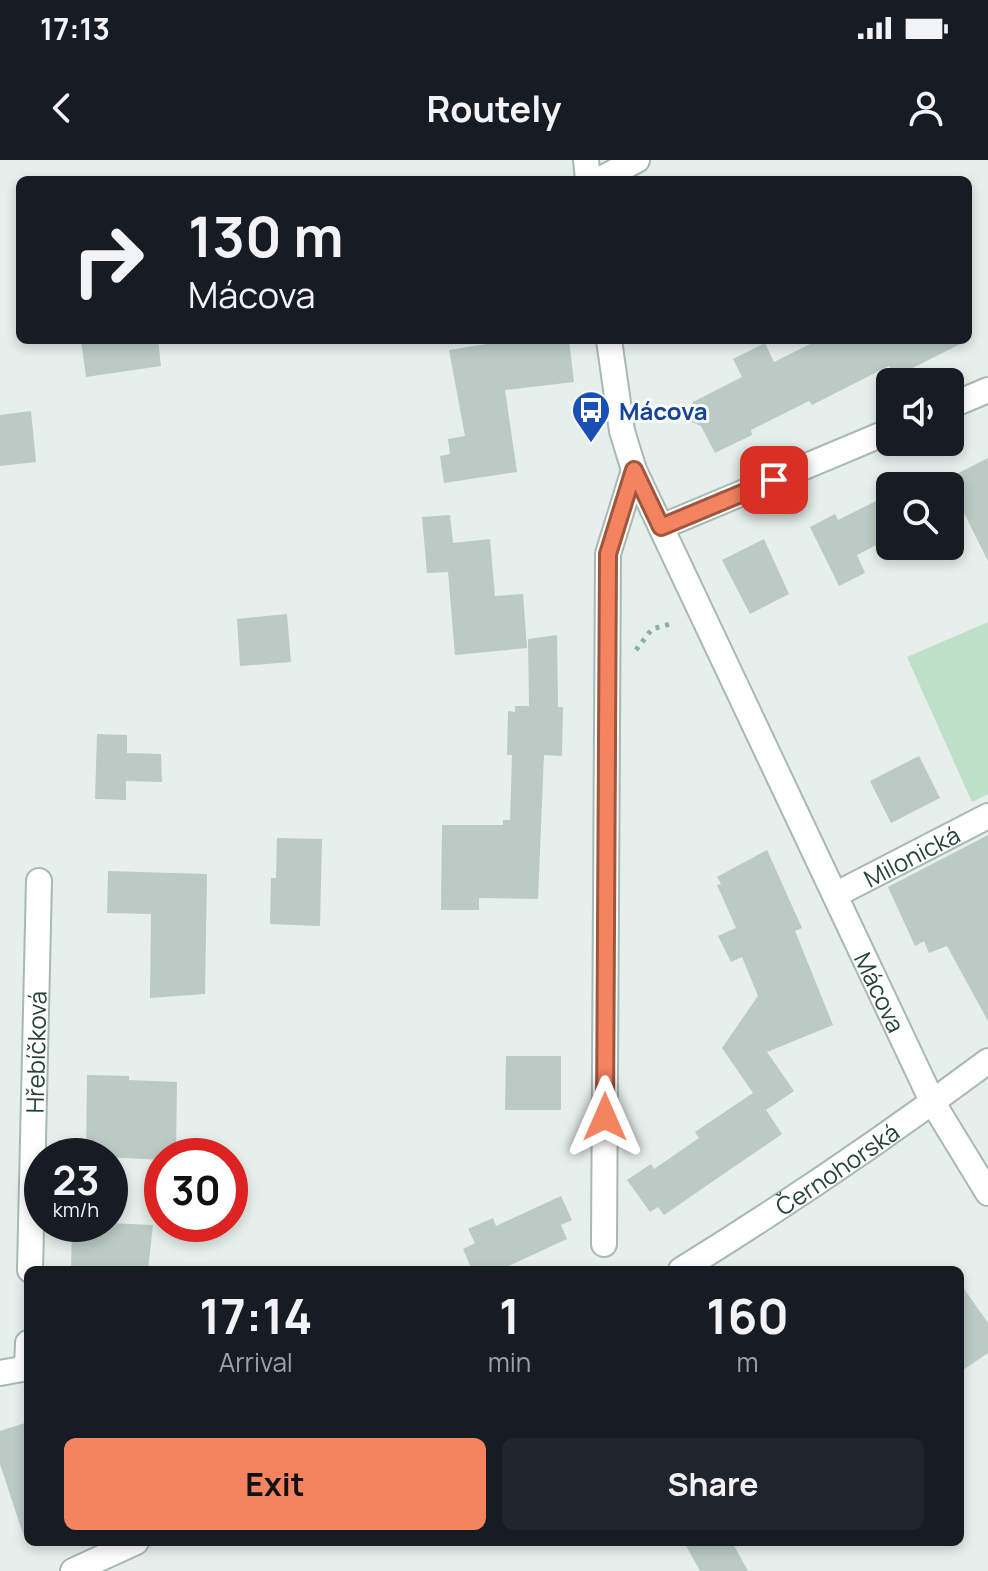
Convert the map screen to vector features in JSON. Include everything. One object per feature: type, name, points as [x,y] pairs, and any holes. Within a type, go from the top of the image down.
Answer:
[{"type":"street","points":[[607,176],[637,160]]},
{"type":"street","name":"Mácova","points":[[610,344],[622,431],[634,470],[933,1103],[988,1193]]},
{"type":"street","points":[[964,400],[988,390]]},
{"type":"street","points":[[661,527],[876,437]]},
{"type":"street","points":[[604,1244],[608,554],[634,470]]},
{"type":"street","name":"Milonická","points":[[835,895],[988,816]]},
{"type":"street","name":"Hřebíčková","points":[[30,1266],[39,881]]},
{"type":"street","name":"Černohorská","points":[[687,1266],[933,1103],[988,1061]]},
{"type":"street","points":[[0,1373],[24,1369]]},
{"type":"street","points":[[73,1571],[127,1546]]},
{"type":"path","points":[[608,661],[634,653],[652,629],[676,623]]},
{"type":"green space","points":[[988,622],[988,794],[972,802],[907,657]]},
{"type":"building","points":[[82,344],[158,344],[161,366],[86,377]]},
{"type":"building","points":[[487,344],[569,344],[574,382],[505,390],[517,472],[444,483],[440,456],[450,454],[448,439],[465,436],[449,350]]},
{"type":"building","points":[[765,344],[774,362],[810,344],[960,344],[913,368],[876,368],[876,373],[812,405],[809,401],[751,430],[752,435],[715,453],[701,426],[689,421],[693,402],[742,377],[733,359]]},
{"type":"building","points":[[31,411],[36,462],[0,466],[0,415]]},
{"type":"building","points":[[988,458],[988,561],[964,513],[964,472],[961,472]]},
{"type":"building","points":[[876,501],[876,545],[857,555],[865,573],[839,586],[810,527],[835,514],[838,520]]},
{"type":"building","points":[[450,515],[453,543],[490,539],[495,596],[523,594],[527,648],[455,655],[448,572],[427,573],[422,517]]},
{"type":"building","points":[[764,539],[789,594],[750,614],[722,560]]},
{"type":"building","points":[[287,614],[291,662],[240,666],[237,619]]},
{"type":"building","points":[[557,635],[558,707],[563,707],[562,756],[544,755],[538,899],[479,898],[479,910],[441,910],[442,825],[503,825],[503,820],[510,820],[512,755],[507,755],[508,711],[515,712],[515,706],[529,706],[528,639]]},
{"type":"building","points":[[97,734],[127,735],[127,753],[161,754],[162,782],[126,781],[126,800],[95,799]]},
{"type":"building","points":[[919,756],[940,798],[891,823],[870,781]]},
{"type":"building","points":[[988,835],[988,1021],[947,946],[929,953],[924,941],[915,946],[888,887]]},
{"type":"building","points":[[277,838],[322,839],[320,926],[270,924],[271,878],[276,878]]},
{"type":"building","points":[[767,850],[802,928],[795,931],[833,1025],[767,1052],[794,1091],[766,1110],[782,1134],[664,1215],[658,1207],[650,1212],[627,1180],[651,1164],[654,1169],[699,1138],[695,1132],[753,1093],[722,1048],[758,996],[742,957],[731,962],[718,936],[736,928],[717,885],[721,884],[717,877]]},
{"type":"building","points":[[108,871],[207,874],[205,994],[150,998],[151,914],[107,913]]},
{"type":"building","points":[[506,1056],[561,1056],[561,1110],[505,1110]]},
{"type":"building","points":[[87,1075],[177,1082],[176,1138],[144,1138],[144,1159],[128,1158],[128,1138],[86,1138]]},
{"type":"building","points":[[561,1196],[572,1220],[561,1225],[567,1239],[509,1266],[470,1266],[463,1249],[475,1243],[468,1229],[493,1218],[496,1226]]},
{"type":"building","points":[[128,1224],[144,1225],[144,1242],[151,1242],[148,1266],[71,1266],[72,1242],[128,1242]]},
{"type":"building","points":[[964,1289],[988,1323],[988,1353],[964,1369]]},
{"type":"building","points":[[24,1423],[24,1534],[0,1464],[0,1431]]},
{"type":"building","points":[[686,1546],[734,1546],[748,1571],[700,1571]]},
{"type":"place","name":"Mácova","points":[[591,444]]},
{"type":"route","points":[[605,1117],[608,554],[634,470],[661,527],[774,480]]}]
